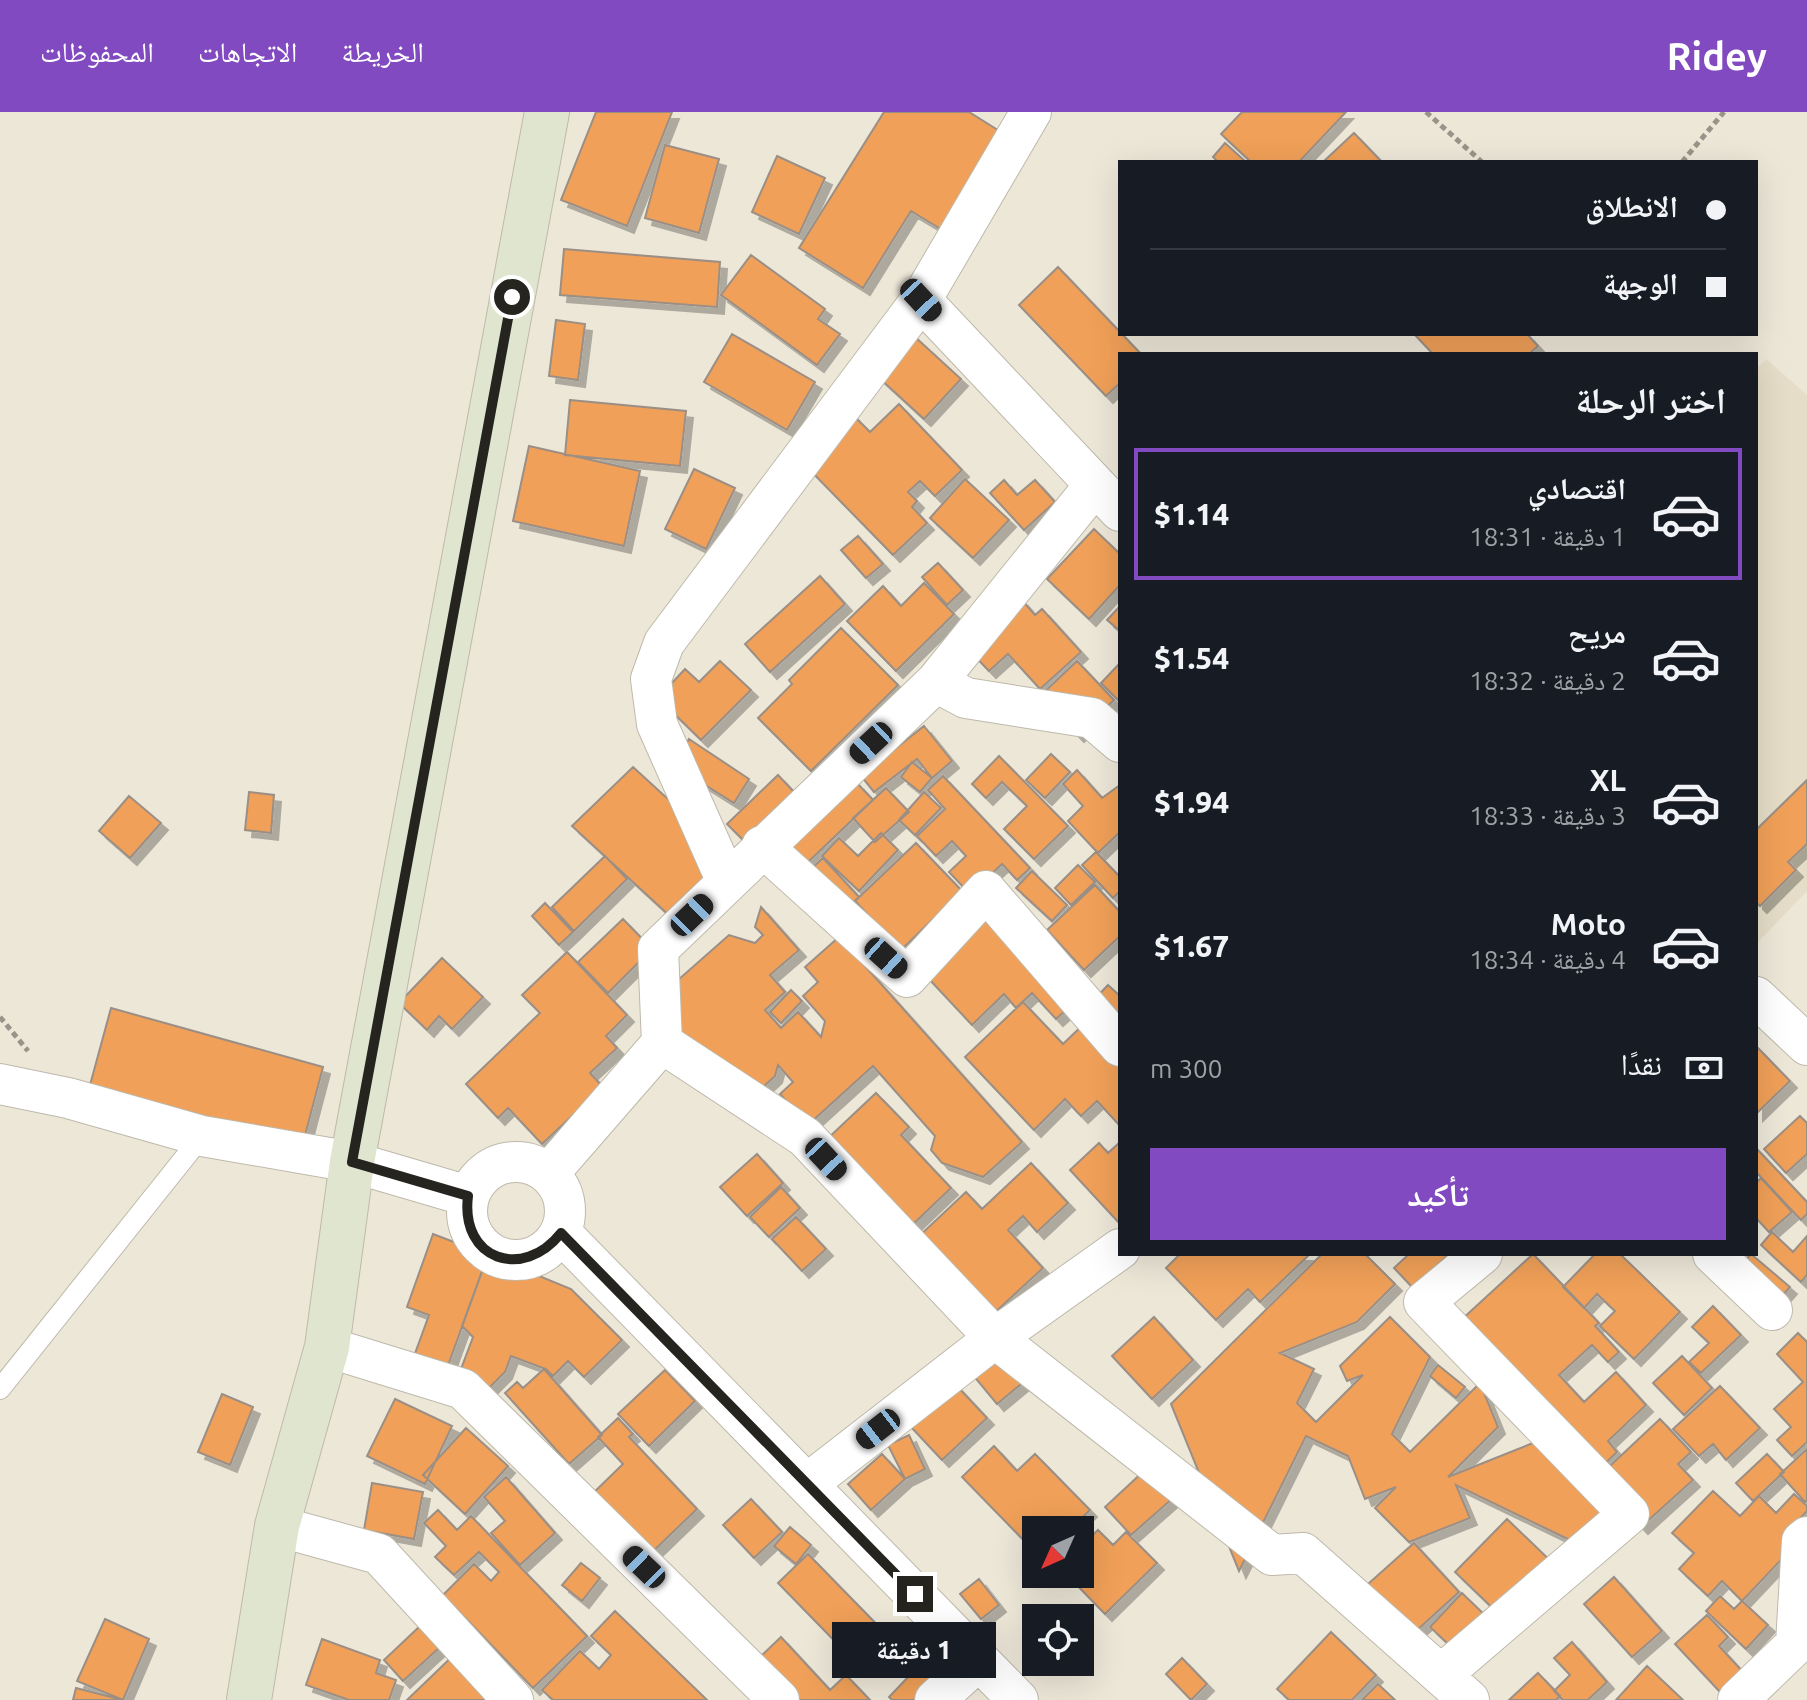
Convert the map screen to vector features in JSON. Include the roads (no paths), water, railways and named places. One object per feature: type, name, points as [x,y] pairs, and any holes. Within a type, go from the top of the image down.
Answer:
[{"type":"main road","points":[[249,1700],[277,1526],[327,1347],[352,1162],[547,112]]},
{"type":"street","points":[[727,882],[657,724],[651,679],[664,643],[921,300],[1031,112]]},
{"type":"street","points":[[549,1173],[662,1043],[658,949],[936,682],[1107,498],[921,300]]},
{"type":"street","points":[[936,682],[966,698],[1092,718],[1118,740]]},
{"type":"street","points":[[762,846],[907,977],[986,891],[1118,1044]]},
{"type":"street","points":[[1758,999],[1807,1045]]},
{"type":"street","points":[[662,1043],[805,1137],[995,1338],[1272,1555],[1303,1553],[1455,1688],[1629,1514],[1424,1302],[1480,1256]]},
{"type":"street","points":[[0,1084],[68,1098],[202,1136],[352,1162],[468,1196]]},
{"type":"street","points":[[502,1162],[535,1164],[549,1173],[559,1186],[565,1202],[561,1233],[537,1256],[521,1260],[490,1253],[469,1228],[468,1196],[487,1170],[502,1162]]},
{"type":"street","points":[[561,1233],[1018,1700]]},
{"type":"street","points":[[807,1484],[995,1338],[1118,1250]]},
{"type":"street","points":[[1715,1256],[1772,1310]]},
{"type":"street","points":[[327,1347],[463,1389],[779,1700]]},
{"type":"street","points":[[277,1526],[379,1554],[513,1700]]},
{"type":"street","points":[[1738,1700],[1796,1644],[1802,1541],[1807,1537]]},
{"type":"street","points":[[935,1700],[979,1660]]},
{"type":"lane","points":[[0,1389],[202,1136]]}]
